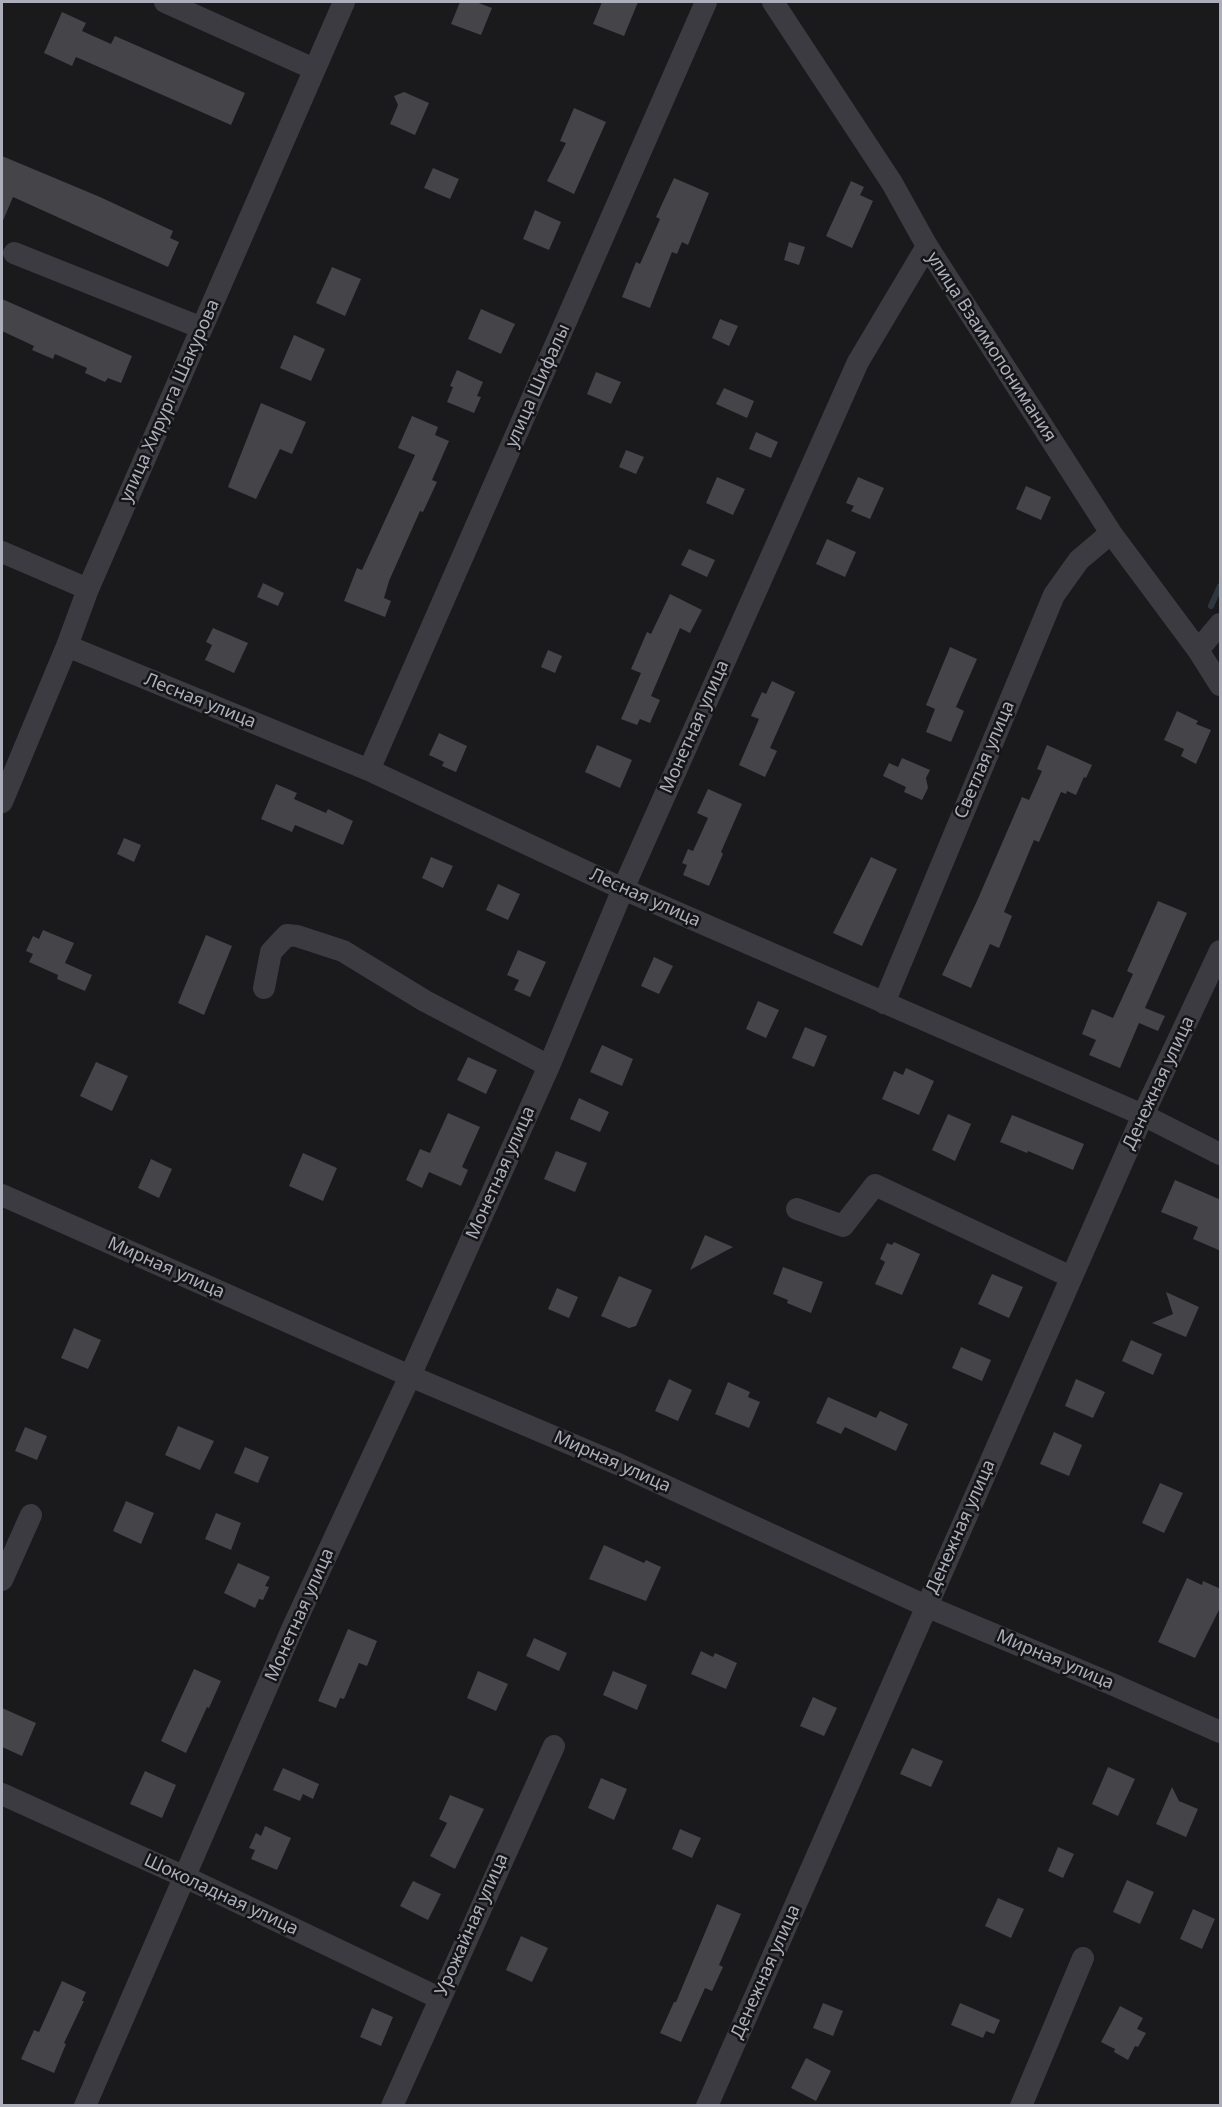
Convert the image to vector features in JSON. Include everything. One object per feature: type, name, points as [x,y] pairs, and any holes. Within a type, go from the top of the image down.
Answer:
[{"type":"street","points":[[165,2],[314,69]]},
{"type":"street","name":"улица Хирурга Шакурова","points":[[2,802],[67,646],[88,589],[344,2]]},
{"type":"street","name":"улица Шифалы","points":[[369,770],[706,2]]},
{"type":"street","name":"улица Взаимопонимания","points":[[773,2],[892,183],[927,246],[1111,533],[1198,650],[1221,685]]},
{"type":"street","name":"Монетная улица","points":[[86,2106],[293,1627],[410,1376],[549,1066],[623,889],[858,362],[927,246]]},
{"type":"street","points":[[14,253],[202,328]]},
{"type":"street","name":"Светлая улица","points":[[884,1004],[1054,595],[1078,560],[1111,533]]},
{"type":"street","points":[[2,552],[88,589]]},
{"type":"street","points":[[1198,650],[1221,624]]},
{"type":"street","name":"Лесная улица","points":[[67,646],[369,770],[623,889],[1143,1115],[1221,1154]]},
{"type":"street","points":[[264,988],[271,952],[287,934],[297,936],[343,951],[425,1001],[549,1066]]},
{"type":"street","name":"Денежная улица","points":[[708,2105],[1143,1115],[1221,951]]},
{"type":"street","points":[[797,1209],[843,1226],[875,1185],[1071,1277]]},
{"type":"street","name":"Мирная улица","points":[[2,1195],[410,1376],[618,1464],[926,1605],[1221,1732]]},
{"type":"street","points":[[2,1580],[31,1515]]},
{"type":"street","name":"Урожайная улица","points":[[392,2106],[554,1746]]},
{"type":"street","name":"Шоколадная улица","points":[[2,1794],[185,1877],[439,1998]]},
{"type":"street","points":[[1021,2106],[1083,1958]]},
{"type":"building","points":[[460,2],[476,2],[492,8],[481,35],[451,24]]},
{"type":"building","points":[[602,2],[638,2],[624,36],[593,24]]},
{"type":"building","points":[[62,12],[86,23],[82,31],[111,44],[115,36],[245,93],[231,125],[76,57],[72,66],[44,53]]},
{"type":"building","points":[[404,92],[429,103],[415,135],[390,124],[398,105],[394,96]]},
{"type":"building","points":[[574,108],[606,122],[574,194],[547,181],[566,143],[560,141]]},
{"type":"building","points":[[2,156],[100,197],[173,231],[170,238],[179,242],[168,267],[13,197],[2,223]]},
{"type":"building","points":[[433,168],[459,179],[450,199],[424,188]]},
{"type":"building","points":[[674,178],[709,193],[688,245],[682,242],[677,254],[672,252],[650,308],[622,297],[636,262],[640,264],[660,219],[656,217]]},
{"type":"building","points":[[851,181],[864,187],[860,195],[873,201],[852,248],[826,236]]},
{"type":"building","points":[[535,210],[561,222],[549,250],[523,239]]},
{"type":"building","points":[[789,242],[805,247],[799,265],[784,260]]},
{"type":"building","points":[[332,267],[361,279],[345,316],[316,303]]},
{"type":"building","points":[[2,299],[132,356],[121,383],[108,378],[105,382],[85,373],[87,368],[55,354],[53,359],[32,350],[34,346],[2,331]]},
{"type":"building","points":[[481,309],[515,324],[501,354],[468,339]]},
{"type":"building","points":[[720,319],[738,326],[729,346],[712,338]]},
{"type":"building","points":[[294,335],[325,349],[311,381],[280,368]]},
{"type":"building","points":[[457,370],[483,382],[477,396],[481,397],[474,413],[447,402],[453,387],[450,386]]},
{"type":"building","points":[[596,372],[621,382],[611,404],[587,394]]},
{"type":"building","points":[[724,388],[754,401],[747,418],[716,404]]},
{"type":"building","points":[[261,403],[306,422],[292,454],[280,449],[256,499],[228,487]]},
{"type":"building","points":[[412,416],[438,427],[435,435],[449,441],[432,480],[437,482],[423,512],[420,511],[389,581],[384,598],[391,601],[385,617],[344,601],[357,568],[362,570],[415,455],[398,448]]},
{"type":"building","points":[[756,432],[778,442],[771,458],[749,449]]},
{"type":"building","points":[[626,450],[644,457],[636,474],[619,467]]},
{"type":"building","points":[[717,477],[745,489],[733,515],[706,503]]},
{"type":"building","points":[[858,477],[884,488],[870,519],[851,511],[854,506],[846,503]]},
{"type":"building","points":[[1026,486],[1051,497],[1041,520],[1016,509]]},
{"type":"building","points":[[827,539],[856,552],[845,577],[816,564]]},
{"type":"building","points":[[689,549],[715,560],[707,577],[681,565]]},
{"type":"building","points":[[263,583],[284,593],[278,606],[257,597]]},
{"type":"building","points":[[670,594],[702,610],[690,633],[680,628],[651,696],[660,700],[650,723],[640,719],[637,725],[621,719],[641,673],[631,669],[647,632],[651,634]]},
{"type":"building","points":[[213,628],[248,643],[234,673],[205,660],[212,645],[206,642]]},
{"type":"building","points":[[950,647],[977,659],[956,707],[964,711],[951,742],[926,732],[935,709],[926,705]]},
{"type":"building","points":[[548,650],[562,656],[555,673],[541,667]]},
{"type":"building","points":[[772,681],[795,692],[770,748],[777,751],[765,777],[739,765],[759,719],[751,716],[762,692],[766,694]]},
{"type":"building","points":[[1177,711],[1198,721],[1196,724],[1211,730],[1196,764],[1181,756],[1184,749],[1164,740]]},
{"type":"building","points":[[439,733],[467,746],[456,772],[442,766],[444,762],[429,755]]},
{"type":"building","points":[[597,745],[632,760],[620,788],[585,772]]},
{"type":"building","points":[[1047,745],[1092,765],[1076,795],[1067,791],[1066,794],[1061,792],[1039,842],[1034,840],[1004,912],[1012,916],[999,948],[990,944],[971,988],[942,975],[1022,797],[1029,800],[1042,771],[1037,769]]},
{"type":"building","points":[[902,758],[930,770],[926,778],[928,788],[922,800],[904,792],[906,787],[883,776],[889,763],[898,767]]},
{"type":"building","points":[[276,784],[297,793],[294,799],[326,813],[328,809],[353,821],[343,845],[295,825],[292,832],[261,819]]},
{"type":"building","points":[[708,789],[742,804],[709,886],[683,875],[687,865],[682,863],[688,849],[693,851],[708,818],[697,813]]},
{"type":"building","points":[[124,838],[141,845],[134,862],[117,854]]},
{"type":"building","points":[[431,857],[453,866],[443,888],[422,878]]},
{"type":"building","points":[[871,857],[897,869],[862,946],[833,933]]},
{"type":"building","points":[[498,884],[520,894],[508,920],[486,910]]},
{"type":"building","points":[[1158,901],[1187,913],[1145,1008],[1165,1016],[1158,1031],[1139,1023],[1120,1068],[1089,1055],[1096,1040],[1082,1034],[1092,1009],[1113,1018],[1133,974],[1127,971]]},
{"type":"building","points":[[43,930],[74,943],[65,963],[92,975],[85,991],[57,979],[58,975],[29,962],[33,954],[26,951],[33,936],[39,939]]},
{"type":"building","points":[[206,935],[232,946],[204,1015],[178,1003]]},
{"type":"building","points":[[518,950],[546,962],[530,997],[514,990],[519,980],[507,975]]},
{"type":"building","points":[[654,957],[673,966],[659,994],[641,986]]},
{"type":"building","points":[[758,1001],[779,1010],[766,1038],[746,1029]]},
{"type":"building","points":[[805,1027],[827,1036],[814,1067],[792,1058]]},
{"type":"building","points":[[602,1045],[633,1059],[622,1086],[590,1072]]},
{"type":"building","points":[[468,1057],[497,1070],[486,1094],[457,1080]]},
{"type":"building","points":[[96,1062],[128,1076],[112,1111],[80,1096]]},
{"type":"building","points":[[906,1068],[934,1081],[919,1115],[882,1099],[894,1071],[903,1075]]},
{"type":"building","points":[[579,1098],[609,1112],[600,1132],[570,1119]]},
{"type":"building","points":[[448,1113],[480,1127],[462,1167],[468,1170],[461,1186],[429,1172],[422,1188],[406,1180],[420,1149],[430,1153]]},
{"type":"building","points":[[948,1114],[971,1124],[955,1161],[932,1150]]},
{"type":"building","points":[[1012,1115],[1084,1144],[1073,1170],[1000,1142]]},
{"type":"building","points":[[556,1151],[587,1163],[575,1192],[544,1179]]},
{"type":"building","points":[[303,1153],[337,1168],[323,1201],[289,1186]]},
{"type":"building","points":[[151,1159],[172,1169],[159,1198],[138,1188]]},
{"type":"building","points":[[1175,1180],[1221,1200],[1221,1251],[1193,1239],[1198,1227],[1161,1212]]},
{"type":"building","points":[[705,1235],[733,1247],[690,1270]]},
{"type":"building","points":[[894,1242],[920,1254],[902,1295],[875,1284],[885,1262],[880,1259],[887,1243],[892,1245]]},
{"type":"building","points":[[783,1267],[823,1282],[811,1313],[773,1294]]},
{"type":"building","points":[[992,1274],[1023,1287],[1009,1318],[978,1304]]},
{"type":"building","points":[[619,1276],[652,1290],[636,1326],[629,1328],[601,1316]]},
{"type":"building","points":[[557,1288],[578,1297],[569,1318],[548,1309]]},
{"type":"building","points":[[1166,1292],[1199,1307],[1186,1337],[1152,1323],[1173,1314]]},
{"type":"building","points":[[74,1328],[101,1340],[88,1369],[61,1358]]},
{"type":"building","points":[[1131,1340],[1162,1354],[1153,1375],[1122,1361]]},
{"type":"building","points":[[961,1347],[991,1360],[982,1381],[952,1368]]},
{"type":"building","points":[[669,1379],[692,1390],[678,1421],[655,1411]]},
{"type":"building","points":[[1076,1379],[1105,1392],[1093,1418],[1065,1406]]},
{"type":"building","points":[[728,1382],[750,1392],[748,1397],[760,1402],[749,1428],[715,1414]]},
{"type":"building","points":[[828,1397],[876,1418],[880,1411],[908,1424],[896,1451],[845,1427],[841,1434],[816,1423]]},
{"type":"building","points":[[178,1426],[214,1441],[200,1470],[165,1455]]},
{"type":"building","points":[[25,1427],[47,1436],[37,1460],[15,1451]]},
{"type":"building","points":[[1054,1432],[1082,1445],[1069,1476],[1040,1464]]},
{"type":"building","points":[[245,1447],[269,1457],[258,1483],[234,1473]]},
{"type":"building","points":[[1160,1483],[1183,1493],[1164,1533],[1142,1523]]},
{"type":"building","points":[[126,1501],[154,1513],[141,1544],[113,1531]]},
{"type":"building","points":[[216,1513],[241,1523],[231,1550],[205,1539]]},
{"type":"building","points":[[604,1545],[644,1563],[646,1560],[661,1567],[646,1601],[589,1579]]},
{"type":"building","points":[[238,1563],[270,1577],[265,1586],[269,1587],[263,1600],[259,1599],[255,1608],[224,1593]]},
{"type":"building","points":[[1187,1578],[1202,1585],[1203,1581],[1221,1589],[1221,1606],[1195,1658],[1158,1642]]},
{"type":"building","points":[[348,1629],[377,1641],[367,1666],[359,1663],[344,1699],[340,1698],[336,1708],[318,1701]]},
{"type":"building","points":[[534,1638],[567,1653],[559,1671],[526,1656]]},
{"type":"building","points":[[701,1651],[713,1657],[715,1653],[737,1663],[726,1689],[691,1674]]},
{"type":"building","points":[[194,1669],[221,1681],[186,1753],[161,1741]]},
{"type":"building","points":[[478,1671],[508,1684],[496,1711],[467,1698]]},
{"type":"building","points":[[613,1671],[647,1685],[637,1710],[603,1695]]},
{"type":"building","points":[[813,1697],[837,1708],[824,1736],[800,1726]]},
{"type":"building","points":[[2,1708],[36,1723],[22,1756],[2,1747]]},
{"type":"building","points":[[912,1748],[943,1761],[931,1787],[900,1774]]},
{"type":"building","points":[[1108,1767],[1135,1779],[1118,1816],[1092,1804]]},
{"type":"building","points":[[283,1768],[319,1784],[313,1799],[303,1794],[300,1801],[273,1790]]},
{"type":"building","points":[[145,1771],[176,1785],[162,1818],[130,1804]]},
{"type":"building","points":[[601,1778],[627,1789],[614,1820],[588,1808]]},
{"type":"building","points":[[1172,1787],[1179,1801],[1198,1809],[1186,1837],[1156,1824]]},
{"type":"building","points":[[450,1795],[484,1809],[455,1869],[430,1856],[447,1823],[439,1819]]},
{"type":"building","points":[[265,1826],[291,1838],[277,1870],[251,1859],[255,1850],[249,1848],[256,1833],[261,1836]]},
{"type":"building","points":[[680,1829],[701,1838],[692,1858],[672,1849]]},
{"type":"building","points":[[1058,1847],[1074,1854],[1063,1878],[1048,1871]]},
{"type":"building","points":[[1127,1880],[1154,1892],[1140,1924],[1113,1912]]},
{"type":"building","points":[[413,1881],[441,1894],[428,1920],[400,1906]]},
{"type":"building","points":[[998,1898],[1024,1909],[1011,1938],[985,1926]]},
{"type":"building","points":[[717,1904],[741,1914],[719,1965],[723,1967],[712,1991],[705,1988],[681,2042],[660,2033],[676,2002]]},
{"type":"building","points":[[1193,1909],[1215,1919],[1202,1949],[1180,1939]]},
{"type":"building","points":[[521,1936],[548,1948],[532,1982],[506,1970]]},
{"type":"building","points":[[62,1981],[86,1992],[54,2073],[21,2059],[34,2030],[39,2032]]},
{"type":"building","points":[[823,2003],[843,2011],[833,2036],[813,2028]]},
{"type":"building","points":[[960,2003],[1000,2020],[994,2034],[986,2031],[983,2038],[951,2025]]},
{"type":"building","points":[[1120,2006],[1143,2018],[1137,2029],[1146,2033],[1138,2047],[1135,2046],[1128,2060],[1114,2052],[1115,2049],[1101,2042]]},
{"type":"building","points":[[372,2008],[393,2017],[381,2046],[360,2037]]},
{"type":"building","points":[[806,2058],[831,2071],[816,2101],[791,2088]]},
{"type":"waterway","points":[[1211,606],[1220,586]]}]
